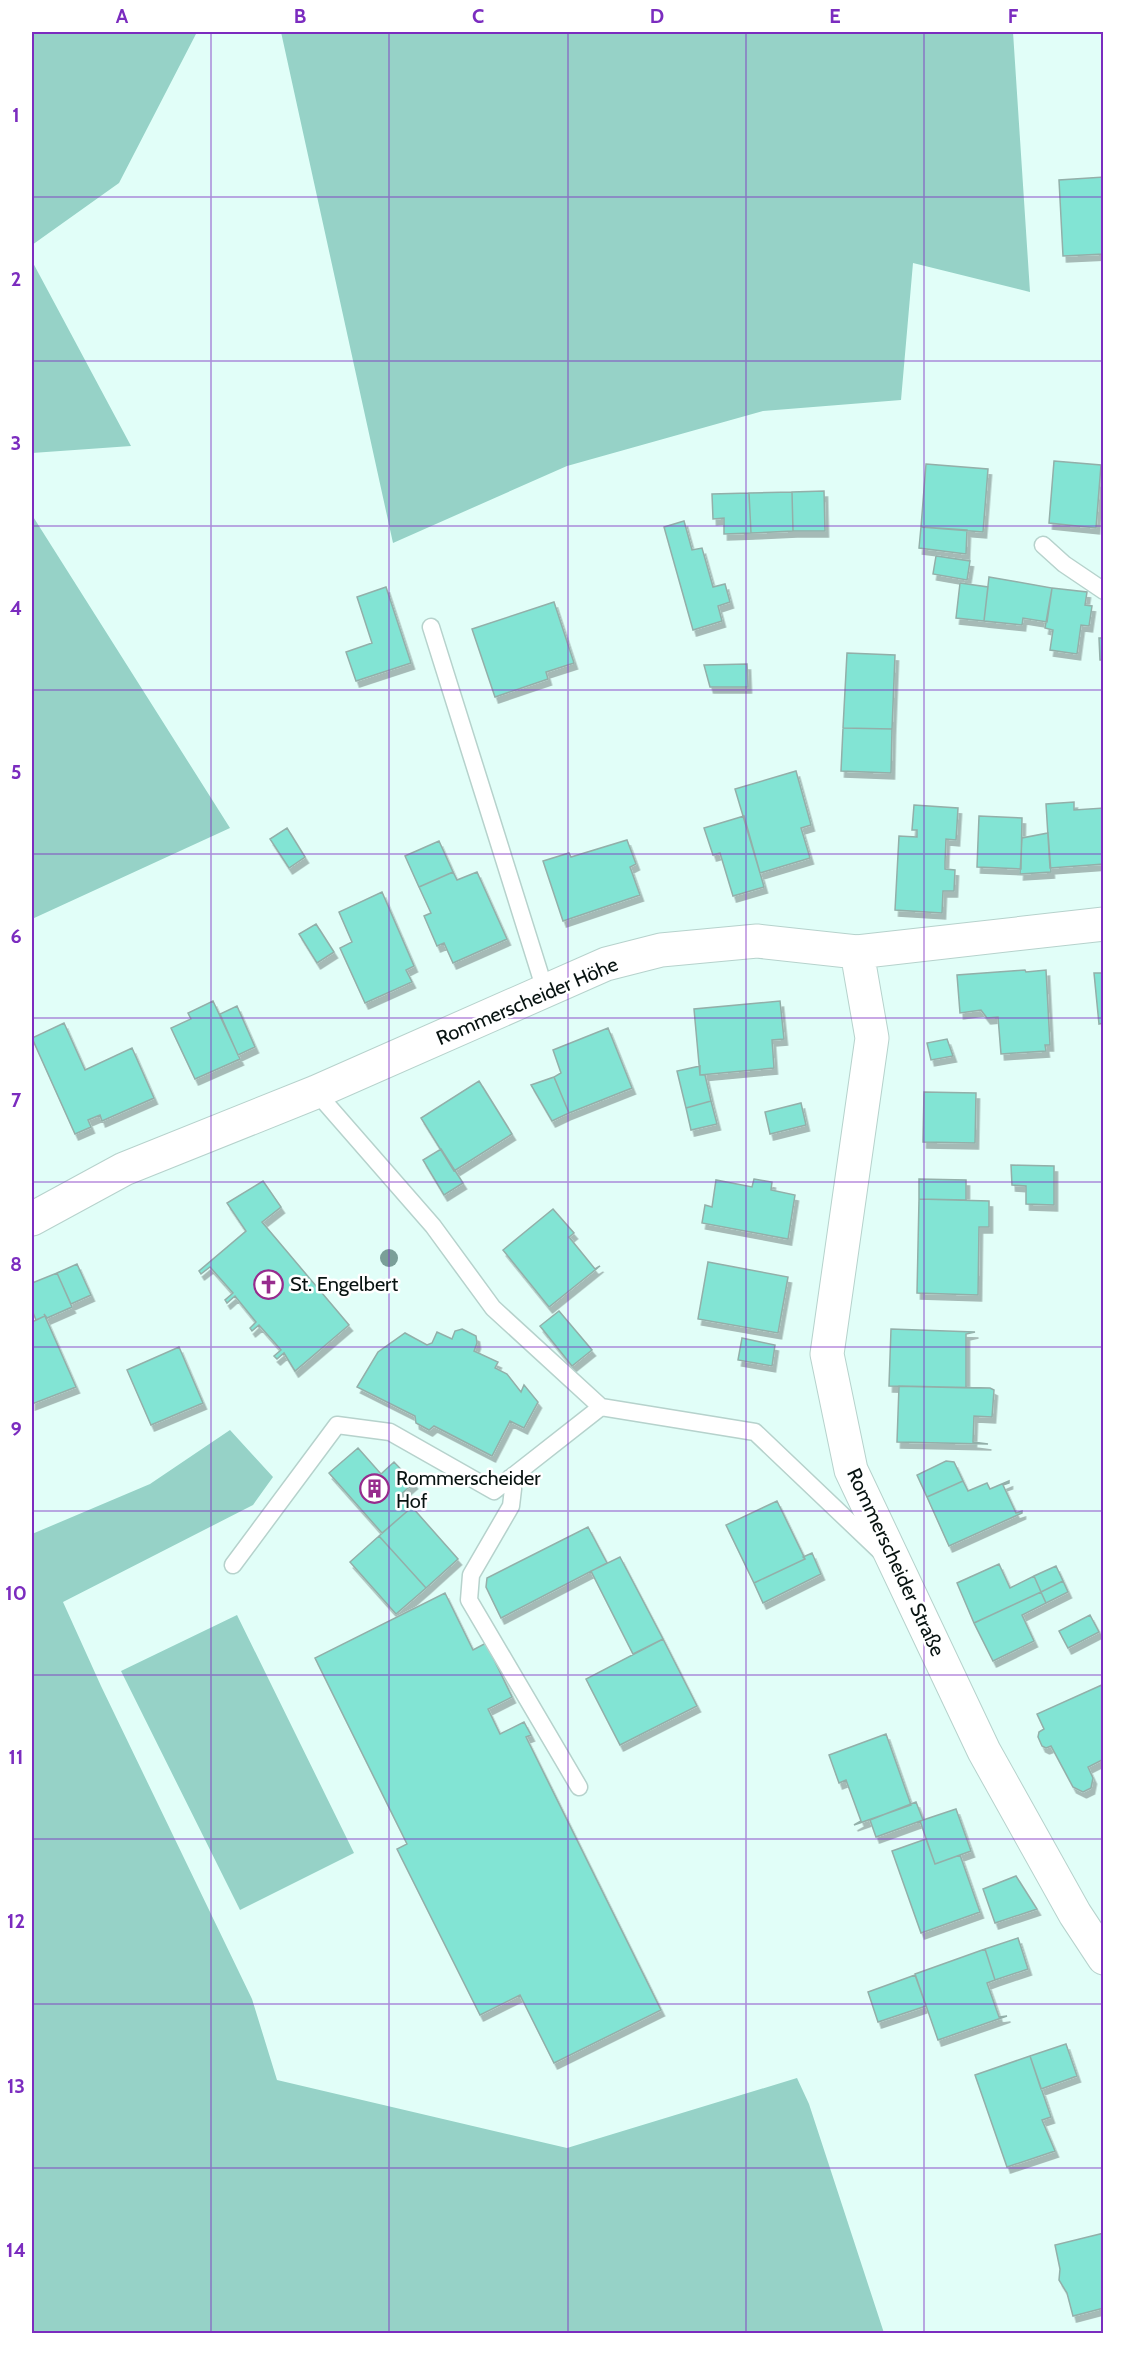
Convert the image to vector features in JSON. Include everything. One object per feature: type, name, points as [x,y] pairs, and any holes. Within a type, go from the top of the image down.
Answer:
[{"type":"street","name":"Rommerscheider Höhe","points":[[32,1219],[124,1169],[316,1092],[606,964],[661,950],[757,940],[857,952],[1104,924]]},
{"type":"street","name":"Rommerscheider Straße","points":[[857,952],[872,1038],[827,1354],[851,1470],[984,1751],[1075,1914],[1104,1958]]},
{"type":"lane","points":[[1043,546],[1064,564],[1104,591]]},
{"type":"lane","points":[[431,627],[545,990]]},
{"type":"lane","points":[[316,1092],[433,1226],[494,1308],[601,1407],[755,1431],[895,1566]]},
{"type":"lane","points":[[233,1565],[337,1425],[390,1432],[494,1491],[601,1407]]},
{"type":"lane","points":[[510,1478],[513,1489],[511,1506],[471,1575],[469,1600],[579,1787]]},
{"type":"green space","points":[[32,32],[197,32],[119,183],[32,245]]},
{"type":"green space","points":[[281,32],[1013,32],[1030,292],[913,263],[901,400],[763,411],[567,466],[393,543]]},
{"type":"green space","points":[[32,261],[131,446],[32,453]]},
{"type":"green space","points":[[32,515],[230,828],[32,919]]},
{"type":"green space","points":[[230,1430],[273,1477],[253,1505],[63,1602],[252,1999],[277,2080],[567,2148],[797,2078],[809,2104],[884,2333],[32,2333],[32,1534],[150,1484]]},
{"type":"green space","points":[[237,1615],[354,1853],[240,1910],[121,1671]]},
{"type":"building","points":[[1104,177],[1104,254],[1063,256],[1059,180]]},
{"type":"building","points":[[1054,461],[1101,465],[1096,528],[1049,523]]},
{"type":"building","points":[[926,464],[988,469],[983,532],[921,527]]},
{"type":"building","points":[[824,491],[825,531],[793,531],[792,492]]},
{"type":"building","points":[[792,492],[793,531],[751,533],[749,493]]},
{"type":"building","points":[[749,493],[751,533],[724,534],[724,518],[713,519],[712,494]]},
{"type":"building","points":[[684,521],[692,550],[702,548],[713,587],[725,584],[730,602],[718,606],[722,621],[693,630],[664,527]]},
{"type":"building","points":[[921,527],[967,530],[966,554],[919,548]]},
{"type":"building","points":[[936,556],[970,561],[967,580],[933,574]]},
{"type":"building","points":[[989,577],[1052,588],[1047,622],[1023,618],[1022,625],[984,621]]},
{"type":"building","points":[[960,583],[988,587],[984,621],[956,618]]},
{"type":"building","points":[[386,587],[411,663],[356,681],[346,652],[372,643],[357,597]]},
{"type":"building","points":[[1052,588],[1087,592],[1085,605],[1092,606],[1089,626],[1081,625],[1077,654],[1050,650],[1053,630],[1045,628]]},
{"type":"building","points":[[554,602],[574,663],[546,672],[548,679],[495,697],[472,629]]},
{"type":"building","points":[[1099,638],[1104,638],[1104,660],[1100,660]]},
{"type":"building","points":[[847,653],[895,655],[892,729],[843,728]]},
{"type":"building","points":[[747,664],[748,687],[710,687],[704,665]]},
{"type":"building","points":[[843,728],[892,729],[891,773],[841,771]]},
{"type":"building","points":[[796,771],[811,825],[801,828],[810,858],[760,873],[735,789]]},
{"type":"building","points":[[1074,802],[1074,810],[1104,808],[1104,864],[1050,868],[1046,804]]},
{"type":"building","points":[[914,805],[958,808],[956,840],[946,839],[945,869],[955,870],[954,891],[943,891],[942,913],[895,910],[899,836],[917,837],[917,830],[912,830]]},
{"type":"building","points":[[744,816],[764,887],[733,896],[720,853],[713,855],[704,828]]},
{"type":"building","points":[[979,816],[1022,818],[1021,869],[977,867]]},
{"type":"building","points":[[287,828],[305,857],[289,868],[270,839]]},
{"type":"building","points":[[1048,833],[1051,872],[1020,874],[1022,838]]},
{"type":"building","points":[[627,840],[636,864],[630,867],[640,895],[563,921],[543,861],[569,853],[571,857]]},
{"type":"building","points":[[439,841],[453,872],[419,887],[405,856]]},
{"type":"building","points":[[453,872],[457,880],[477,872],[507,939],[453,963],[444,943],[437,946],[424,916],[431,913],[419,887]]},
{"type":"building","points":[[382,892],[414,966],[406,970],[412,982],[365,1003],[340,948],[352,942],[339,912]]},
{"type":"building","points":[[316,924],[334,952],[317,963],[299,934]]},
{"type":"building","points":[[1025,970],[1026,972],[1046,970],[1050,1045],[1045,1045],[1046,1051],[1001,1054],[998,1017],[987,1018],[981,1010],[960,1013],[957,975]]},
{"type":"building","points":[[1094,973],[1104,973],[1104,1023],[1099,1024]]},
{"type":"building","points":[[213,1001],[240,1059],[195,1079],[171,1028],[191,1019],[188,1013]]},
{"type":"building","points":[[780,1001],[784,1039],[772,1040],[774,1068],[700,1075],[694,1009]]},
{"type":"building","points":[[237,1006],[255,1047],[238,1055],[220,1014]]},
{"type":"building","points":[[64,1023],[85,1070],[132,1048],[154,1098],[102,1121],[100,1115],[88,1120],[91,1127],[75,1134],[32,1038]]},
{"type":"building","points":[[608,1028],[632,1088],[569,1113],[554,1077],[561,1073],[553,1050]]},
{"type":"building","points":[[947,1039],[953,1056],[931,1060],[927,1043]]},
{"type":"building","points":[[700,1066],[700,1075],[705,1075],[711,1101],[686,1108],[677,1071]]},
{"type":"building","points":[[554,1077],[569,1113],[552,1121],[531,1085]]},
{"type":"building","points":[[479,1081],[512,1134],[454,1171],[421,1118]]},
{"type":"building","points":[[924,1092],[976,1093],[975,1143],[923,1142]]},
{"type":"building","points":[[711,1101],[717,1124],[691,1130],[686,1108]]},
{"type":"building","points":[[801,1103],[806,1125],[770,1134],[765,1112]]},
{"type":"building","points":[[441,1149],[463,1183],[444,1195],[423,1160]]},
{"type":"building","points":[[1011,1165],[1054,1166],[1054,1205],[1026,1204],[1026,1186],[1012,1185]]},
{"type":"building","points":[[754,1179],[772,1182],[771,1190],[795,1195],[788,1239],[702,1223],[705,1205],[712,1207],[716,1180],[752,1187]]},
{"type":"building","points":[[919,1179],[966,1180],[966,1200],[919,1199]]},
{"type":"building","name":"St. Engelbert","points":[[263,1181],[281,1207],[262,1222],[349,1325],[295,1371],[284,1353],[277,1359],[274,1356],[281,1350],[259,1325],[252,1331],[250,1328],[256,1322],[235,1296],[227,1303],[225,1300],[233,1293],[210,1267],[201,1274],[199,1271],[246,1231],[227,1203]]},
{"type":"building","points":[[919,1199],[989,1201],[989,1227],[979,1227],[978,1295],[917,1293]]},
{"type":"building","points":[[553,1209],[574,1233],[569,1237],[595,1269],[600,1266],[549,1307],[503,1250]]},
{"type":"building","points":[[708,1262],[788,1277],[778,1333],[698,1319]]},
{"type":"building","points":[[77,1264],[91,1295],[71,1304],[57,1273]]},
{"type":"building","points":[[57,1273],[72,1307],[47,1318],[44,1314],[45,1316],[36,1320],[32,1310],[32,1283]]},
{"type":"building","points":[[559,1311],[592,1350],[572,1366],[540,1326]]},
{"type":"building","points":[[45,1316],[76,1387],[32,1404],[32,1322]]},
{"type":"building","points":[[462,1329],[476,1336],[477,1343],[474,1351],[498,1362],[495,1368],[507,1374],[521,1392],[524,1385],[538,1402],[524,1428],[510,1421],[492,1456],[434,1426],[429,1430],[416,1423],[415,1416],[357,1387],[378,1352],[405,1333],[427,1345],[432,1343],[437,1332],[452,1339],[455,1331]]},
{"type":"building","points":[[891,1329],[975,1332],[966,1334],[966,1387],[974,1388],[889,1386]]},
{"type":"building","points":[[742,1338],[775,1345],[772,1366],[738,1360]]},
{"type":"building","points":[[179,1347],[203,1403],[151,1425],[127,1370]]},
{"type":"building","points":[[899,1386],[990,1388],[994,1390],[992,1417],[974,1416],[973,1442],[988,1444],[897,1442]]},
{"type":"building","name":"Rommerscheider Hof","points":[[358,1448],[381,1474],[394,1462],[414,1483],[400,1495],[411,1508],[382,1533],[329,1473]]},
{"type":"building","points":[[946,1461],[954,1462],[963,1481],[927,1497],[917,1475]]},
{"type":"building","points":[[963,1481],[968,1491],[987,1483],[990,1489],[1009,1481],[1003,1485],[1016,1513],[1022,1511],[1022,1513],[949,1546],[927,1497]]},
{"type":"building","points":[[777,1501],[805,1559],[754,1583],[726,1525]]},
{"type":"building","points":[[412,1507],[458,1559],[426,1588],[379,1536]]},
{"type":"building","points":[[588,1527],[607,1563],[501,1618],[486,1587],[487,1578]]},
{"type":"building","points":[[379,1536],[426,1588],[396,1614],[350,1562]]},
{"type":"building","points":[[812,1553],[821,1574],[763,1603],[754,1583],[805,1559],[803,1557]]},
{"type":"building","points":[[620,1557],[663,1639],[633,1654],[591,1571]]},
{"type":"building","points":[[999,1564],[1010,1588],[1034,1576],[1041,1592],[974,1623],[957,1583]]},
{"type":"building","points":[[1056,1566],[1063,1581],[1041,1592],[1034,1576]]},
{"type":"building","points":[[1063,1581],[1068,1592],[1046,1603],[1041,1592]]},
{"type":"building","points":[[1041,1592],[1046,1603],[1022,1615],[1034,1641],[993,1661],[974,1623]]},
{"type":"building","points":[[445,1593],[473,1650],[486,1643],[512,1697],[488,1709],[500,1734],[524,1722],[531,1735],[526,1737],[661,2010],[554,2063],[520,1995],[480,2015],[397,1849],[407,1844],[315,1658]]},
{"type":"building","points":[[1090,1615],[1099,1632],[1068,1648],[1059,1631]]},
{"type":"building","points":[[663,1639],[697,1706],[620,1745],[586,1679]]},
{"type":"building","points":[[1104,1684],[1104,1759],[1088,1767],[1093,1778],[1091,1788],[1083,1792],[1073,1787],[1051,1746],[1046,1748],[1042,1746],[1038,1737],[1039,1732],[1044,1729],[1037,1714]]},
{"type":"building","points":[[886,1734],[911,1805],[854,1825],[861,1821],[846,1780],[839,1783],[829,1755]]},
{"type":"building","points":[[916,1802],[923,1820],[876,1837],[870,1820]]},
{"type":"building","points":[[956,1809],[971,1851],[935,1864],[920,1821]]},
{"type":"building","points":[[926,1839],[935,1864],[960,1855],[980,1912],[921,1933],[892,1851]]},
{"type":"building","points":[[1016,1876],[1037,1909],[995,1923],[983,1889]]},
{"type":"building","points":[[1018,1938],[1028,1969],[995,1980],[985,1949]]},
{"type":"building","points":[[985,1949],[995,1980],[987,1983],[999,2017],[1007,2016],[938,2040],[915,1974]]},
{"type":"building","points":[[915,1975],[926,2006],[878,2022],[868,1992]]},
{"type":"building","points":[[1066,2044],[1077,2076],[1041,2089],[1030,2056]]},
{"type":"building","points":[[1030,2056],[1051,2117],[1042,2120],[1055,2151],[1007,2167],[975,2075]]},
{"type":"building","points":[[1104,2233],[1104,2308],[1073,2316],[1067,2293],[1059,2280],[1060,2269],[1055,2245]]},
{"type":"place","name":"St. Engelbert","points":[[269,1284]]},
{"type":"place","name":"Rommerscheider Hof","points":[[375,1489]]}]
